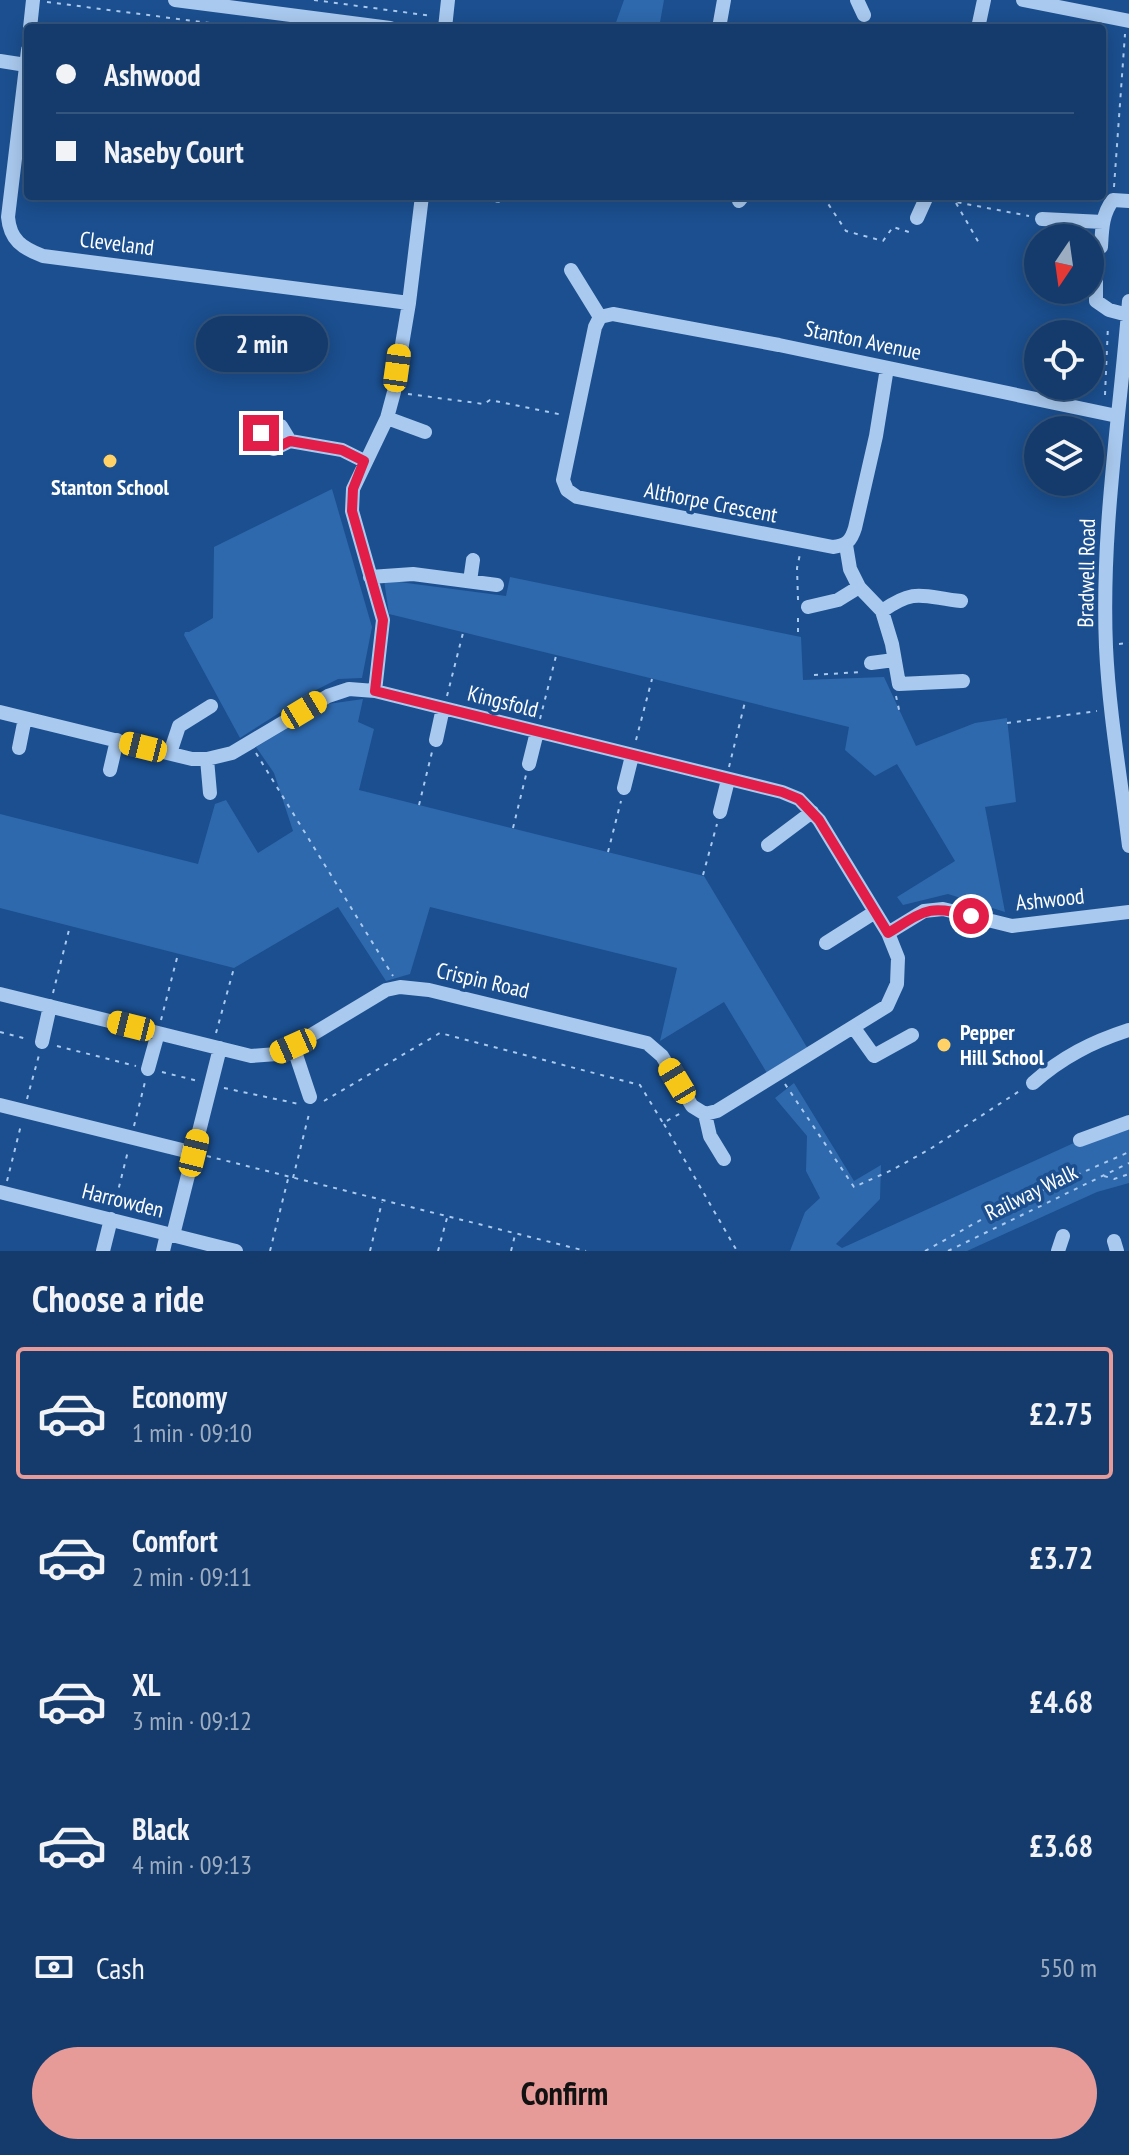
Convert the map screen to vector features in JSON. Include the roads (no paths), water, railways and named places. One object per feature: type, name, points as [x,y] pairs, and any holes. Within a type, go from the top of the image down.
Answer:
[{"type":"street","points":[[30,24],[33,0]]},
{"type":"street","points":[[175,0],[359,24]]},
{"type":"street","points":[[446,23],[448,0]]},
{"type":"street","points":[[720,24],[724,0]]},
{"type":"street","points":[[857,0],[864,15]]},
{"type":"street","points":[[979,24],[984,0]]},
{"type":"street","points":[[1023,0],[1129,21]]},
{"type":"street","points":[[0,61],[24,58]]},
{"type":"street","name":"Cleveland","points":[[24,83],[6,238],[27,250],[43,256],[409,303]]},
{"type":"street","points":[[375,691],[383,620],[352,511],[353,489],[387,418],[394,392],[422,200]]},
{"type":"street","points":[[917,218],[925,200]]},
{"type":"street","points":[[1042,219],[1103,222],[1113,200],[1129,201]]},
{"type":"street","points":[[571,270],[600,317]]},
{"type":"street","name":"Bradwell Road","points":[[1129,301],[1106,544],[1106,646],[1110,709],[1129,846]]},
{"type":"street","points":[[1100,304],[1128,315]]},
{"type":"street","name":"Stanton Avenue","points":[[600,317],[613,314],[1117,416]]},
{"type":"street","name":"Althorpe Crescent","points":[[600,317],[595,327],[563,480],[567,490],[577,497],[803,542],[833,547],[846,545]]},
{"type":"street","points":[[887,368],[863,499],[852,537],[846,545],[850,569],[859,587],[882,611],[899,684],[963,681]]},
{"type":"street","points":[[387,418],[425,432]]},
{"type":"street","points":[[290,441],[342,450],[364,461]]},
{"type":"street","points":[[470,581],[473,560]]},
{"type":"street","points":[[370,577],[413,574],[497,585]]},
{"type":"street","points":[[808,607],[838,600],[859,587]]},
{"type":"street","points":[[882,611],[906,596],[921,593],[961,601]]},
{"type":"street","points":[[871,663],[894,660]]},
{"type":"street","name":"Kingsfold","points":[[0,712],[192,759],[207,759],[232,753],[328,696],[349,689],[375,691],[782,792],[799,799],[819,820],[888,933],[898,958],[897,984],[887,1006],[854,1028]]},
{"type":"street","points":[[170,753],[179,726],[211,706]]},
{"type":"street","points":[[436,740],[443,708]]},
{"type":"street","points":[[19,748],[25,718]]},
{"type":"street","points":[[529,764],[537,732]]},
{"type":"street","points":[[110,770],[117,740]]},
{"type":"street","points":[[624,788],[632,756]]},
{"type":"street","points":[[207,759],[210,793]]},
{"type":"street","points":[[720,812],[727,780]]},
{"type":"street","points":[[768,845],[812,812]]},
{"type":"street","name":"Ashwood","points":[[888,933],[924,911],[943,909],[1012,926],[1129,912]]},
{"type":"street","points":[[826,943],[875,912]]},
{"type":"street","name":"Crispin Road","points":[[293,1046],[370,998],[400,987],[429,990],[647,1043],[662,1056],[698,1110],[724,1159]]},
{"type":"street","points":[[0,994],[251,1056],[277,1054],[293,1046],[310,1102]]},
{"type":"street","points":[[42,1042],[50,1006]]},
{"type":"street","points":[[698,1110],[717,1111],[854,1028],[874,1056],[912,1035]]},
{"type":"street","points":[[1033,1083],[1062,1058],[1097,1040],[1129,1030]]},
{"type":"street","points":[[148,1069],[158,1033]]},
{"type":"street","points":[[163,1251],[194,1153],[217,1047]]},
{"type":"street","points":[[0,1105],[194,1153]]},
{"type":"street","points":[[1080,1140],[1129,1122]]},
{"type":"street","name":"Harrowden","points":[[0,1192],[236,1251]]},
{"type":"street","points":[[103,1251],[111,1219]]},
{"type":"street","points":[[1058,1251],[1063,1236]]},
{"type":"place","name":"Stanton School","points":[[110,461]]},
{"type":"place","name":"Pepper Hill School","points":[[944,1045]]}]
